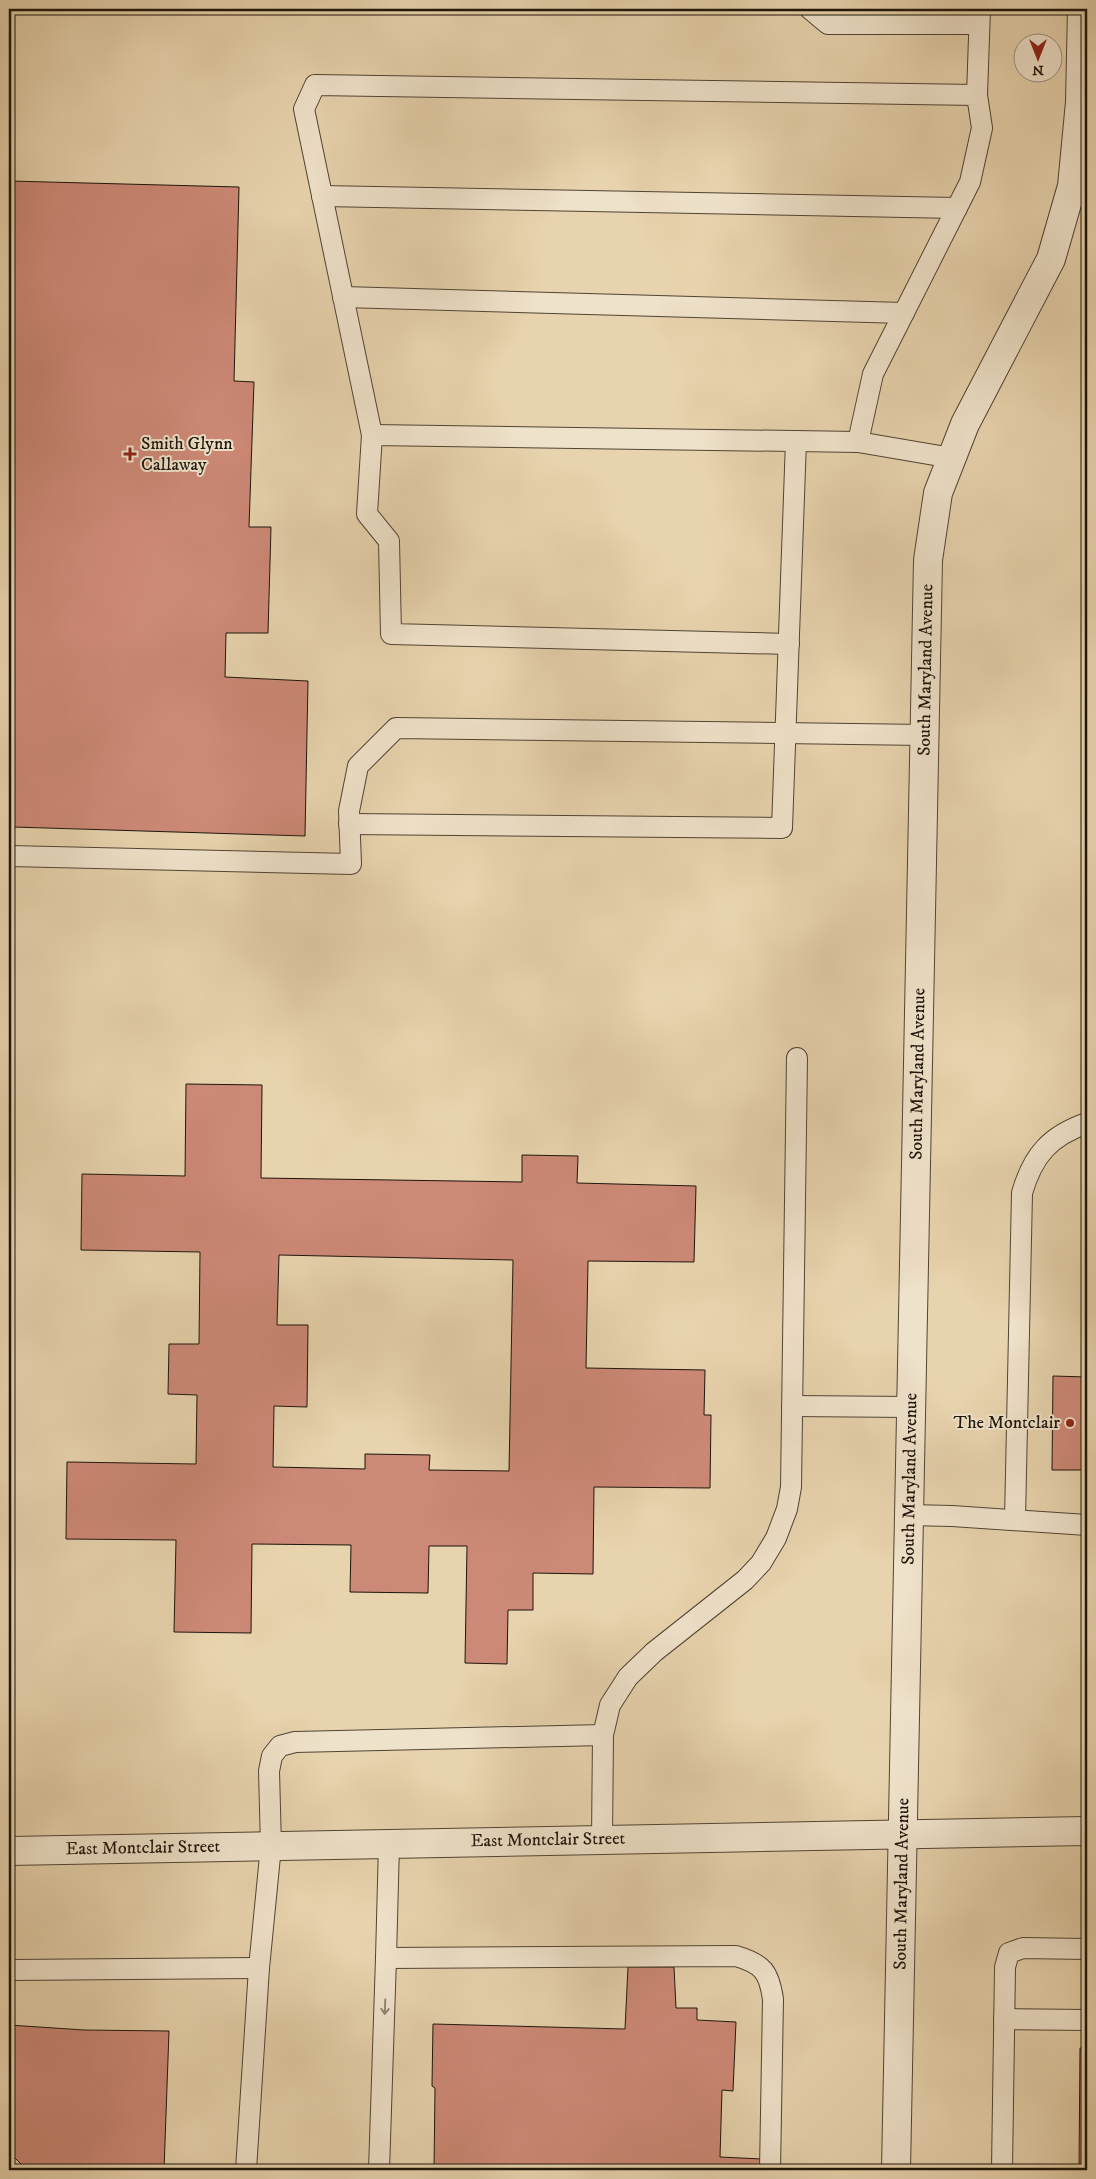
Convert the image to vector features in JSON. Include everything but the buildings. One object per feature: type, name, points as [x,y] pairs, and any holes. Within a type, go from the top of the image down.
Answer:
[{"type":"street","name":"South Maryland Avenue","points":[[896,2170],[928,560],[938,493],[964,424],[1051,259],[1072,186],[1080,102],[1082,9]]},
{"type":"street","name":"East Montclair Street","points":[[9,1851],[1087,1831]]},
{"type":"lane","points":[[810,9],[828,24],[979,17],[977,95],[982,128],[970,182],[873,374],[858,442]]},
{"type":"lane","points":[[790,644],[392,634],[389,541],[367,514],[372,435],[304,109],[316,85],[977,95]]},
{"type":"lane","points":[[322,196],[957,208]]},
{"type":"lane","points":[[343,297],[904,313]]},
{"type":"lane","points":[[372,435],[858,442],[952,458]]},
{"type":"lane","points":[[349,824],[782,828],[796,441]]},
{"type":"lane","points":[[9,856],[351,864],[349,810],[358,766],[396,728],[925,735]]},
{"type":"lane","points":[[602,1839],[603,1735],[610,1705],[628,1677],[654,1652],[745,1580],[761,1563],[776,1538],[787,1509],[791,1487],[797,1058]]},
{"type":"lane","points":[[1014,1519],[1022,1193],[1028,1171],[1042,1149],[1067,1130],[1087,1123]]},
{"type":"lane","points":[[792,1406],[912,1407]]},
{"type":"lane","points":[[909,1516],[1014,1519],[1087,1524]]},
{"type":"lane","points":[[246,2170],[259,1968],[271,1846],[270,1771],[272,1756],[280,1746],[295,1742],[603,1735]]},
{"type":"lane","points":[[379,2170],[389,1844]]},
{"type":"lane","points":[[1002,2170],[1005,1967],[1009,1953],[1023,1948],[1087,1949]]},
{"type":"lane","points":[[386,1958],[736,1956],[754,1961],[765,1971],[771,1984],[773,1999],[770,2170]]},
{"type":"lane","points":[[9,1970],[259,1968]]},
{"type":"lane","points":[[1004,2019],[1087,2020]]},
{"type":"place","name":"Smith Glynn Callaway","points":[[130,454]]},
{"type":"place","name":"The Montclair","points":[[1070,1423]]}]
